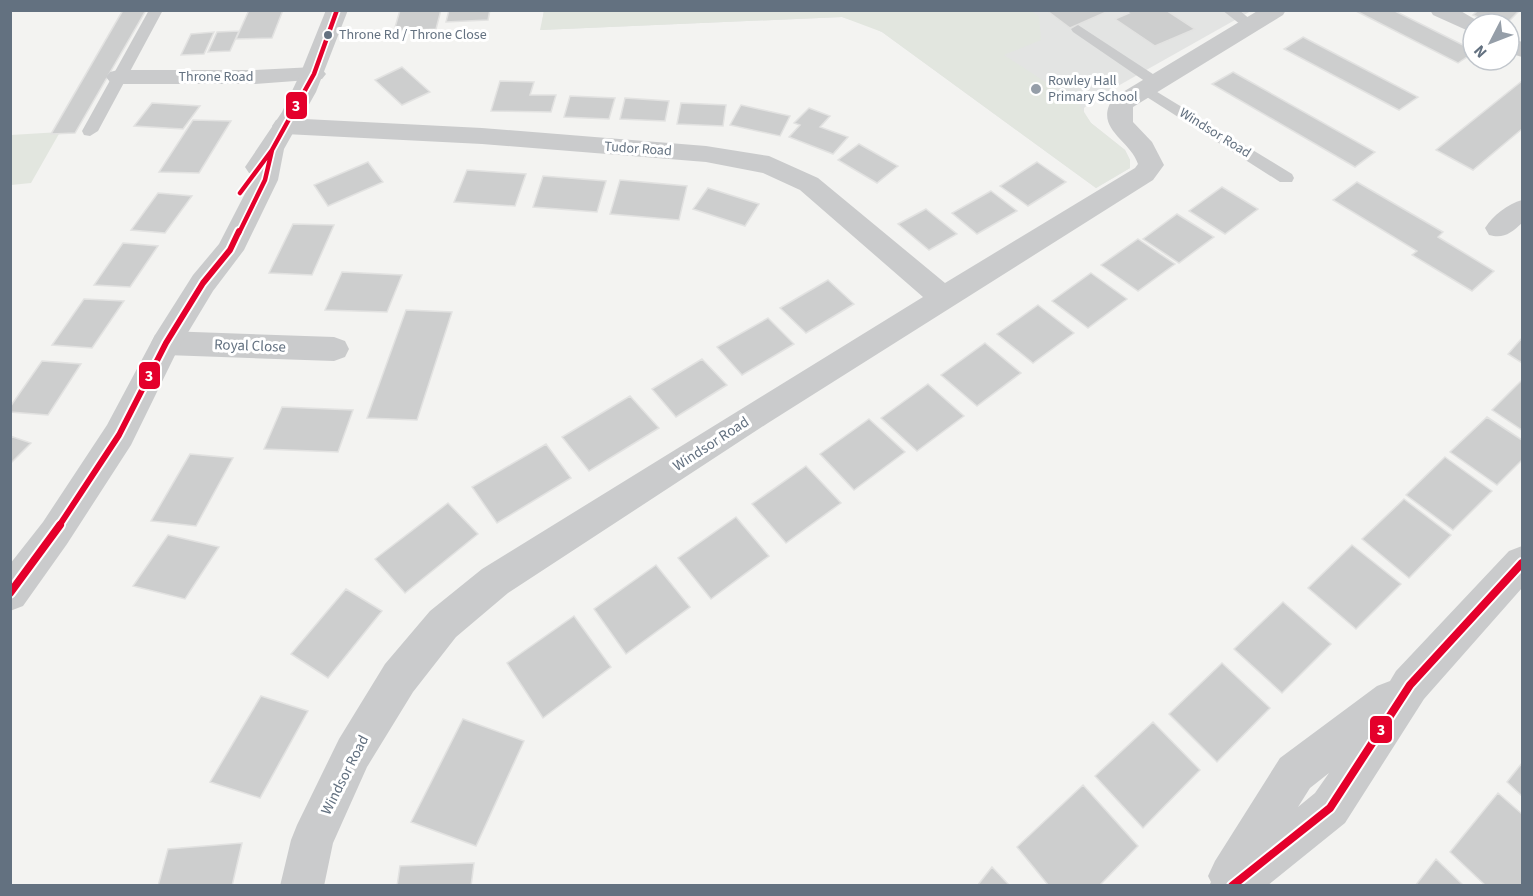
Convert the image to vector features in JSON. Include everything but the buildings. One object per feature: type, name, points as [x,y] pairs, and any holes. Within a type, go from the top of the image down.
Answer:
[{"type":"street","points":[[10,594],[55,533],[118,435],[166,344],[204,283],[230,250],[265,180],[272,150],[314,74],[337,10]]},
{"type":"street","name":"Windsor Road","points":[[302,885],[312,840],[353,753],[399,678],[443,624],[495,582],[757,414],[1144,174],[1151,165],[1149,154],[1126,133],[1117,115],[1122,103],[1275,10]]},
{"type":"street","points":[[1441,10],[1461,20]]},
{"type":"street","name":"Throne Road","points":[[118,77],[255,77],[314,74]]},
{"type":"street","name":"Tudor Road","points":[[285,126],[493,137],[706,154],[769,165],[808,183],[945,299]]},
{"type":"street","points":[[1499,228],[1522,209]]},
{"type":"street","name":"Royal Close","points":[[166,344],[334,349]]},
{"type":"street","points":[[1231,885],[1330,808],[1410,685],[1522,563]]},
{"type":"street","points":[[1224,885],[1295,773],[1410,685]]},
{"type":"lane","points":[[90,131],[156,10]]},
{"type":"lane","points":[[1229,10],[1250,25]]},
{"type":"lane","points":[[1078,29],[1149,85]]},
{"type":"lane","name":"Windsor Road","points":[[1149,85],[1286,178]]},
{"type":"shaded area","name":"Rowley Hall Primary School","points":[[544,10],[1251,11],[1093,100],[1084,108],[1084,113],[1091,123],[1125,150],[1130,160],[1130,168],[1096,188],[882,32],[865,24],[842,17],[541,30]]},
{"type":"shaded area","name":"Rowley Hall Primary School","points":[[544,11],[1031,11],[1039,16],[1041,40],[1004,55],[1079,104],[1091,123],[1125,150],[1130,160],[1130,168],[1096,188],[882,32],[842,17],[540,30]]},
{"type":"shaded area","points":[[60,132],[31,183],[11,185],[11,135]]},
{"type":"transit line","name":"3","points":[[240,193],[272,150],[314,74],[337,10]]},
{"type":"transit line","name":"3","points":[[10,593],[55,533],[119,435],[166,343],[203,283],[230,250],[265,180],[272,150]]},
{"type":"transit line","name":"3","points":[[1232,886],[1330,808],[1410,685],[1522,563]]},
{"type":"place","name":"Throne Rd / Throne Close","points":[[328,35]]},
{"type":"place","name":"Rowley Hall Primary School","points":[[1036,89]]}]
